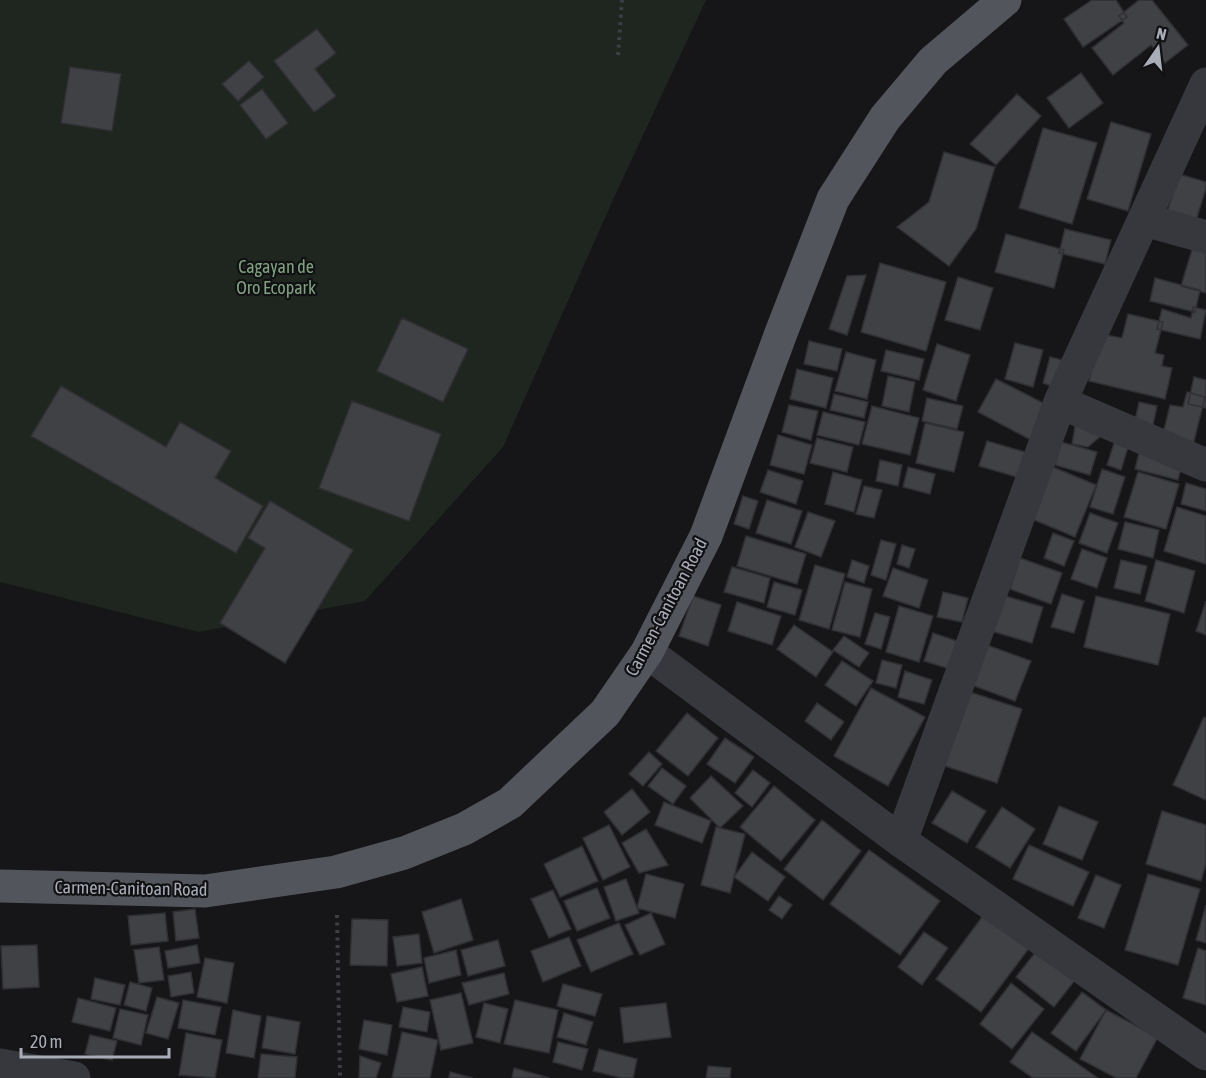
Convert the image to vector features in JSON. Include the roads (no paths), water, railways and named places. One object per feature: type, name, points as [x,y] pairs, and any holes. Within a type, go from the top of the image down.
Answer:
[{"type":"main road","name":"Carmen-Canitoan Road","points":[[0,886],[205,891],[336,872],[404,853],[464,829],[510,803],[605,713],[647,652],[706,536],[833,199],[885,118],[933,61],[1005,0]]},
{"type":"street","points":[[901,841],[1060,402],[1206,84]]},
{"type":"street","points":[[1145,220],[1206,237]]},
{"type":"street","points":[[1060,402],[1206,465]]},
{"type":"street","points":[[647,652],[901,841],[1206,1054]]},
{"type":"street","points":[[0,1065],[74,1078]]},
{"type":"park label","name":"Cagayan de Oro Ecopark","points":[[276,276]]}]
